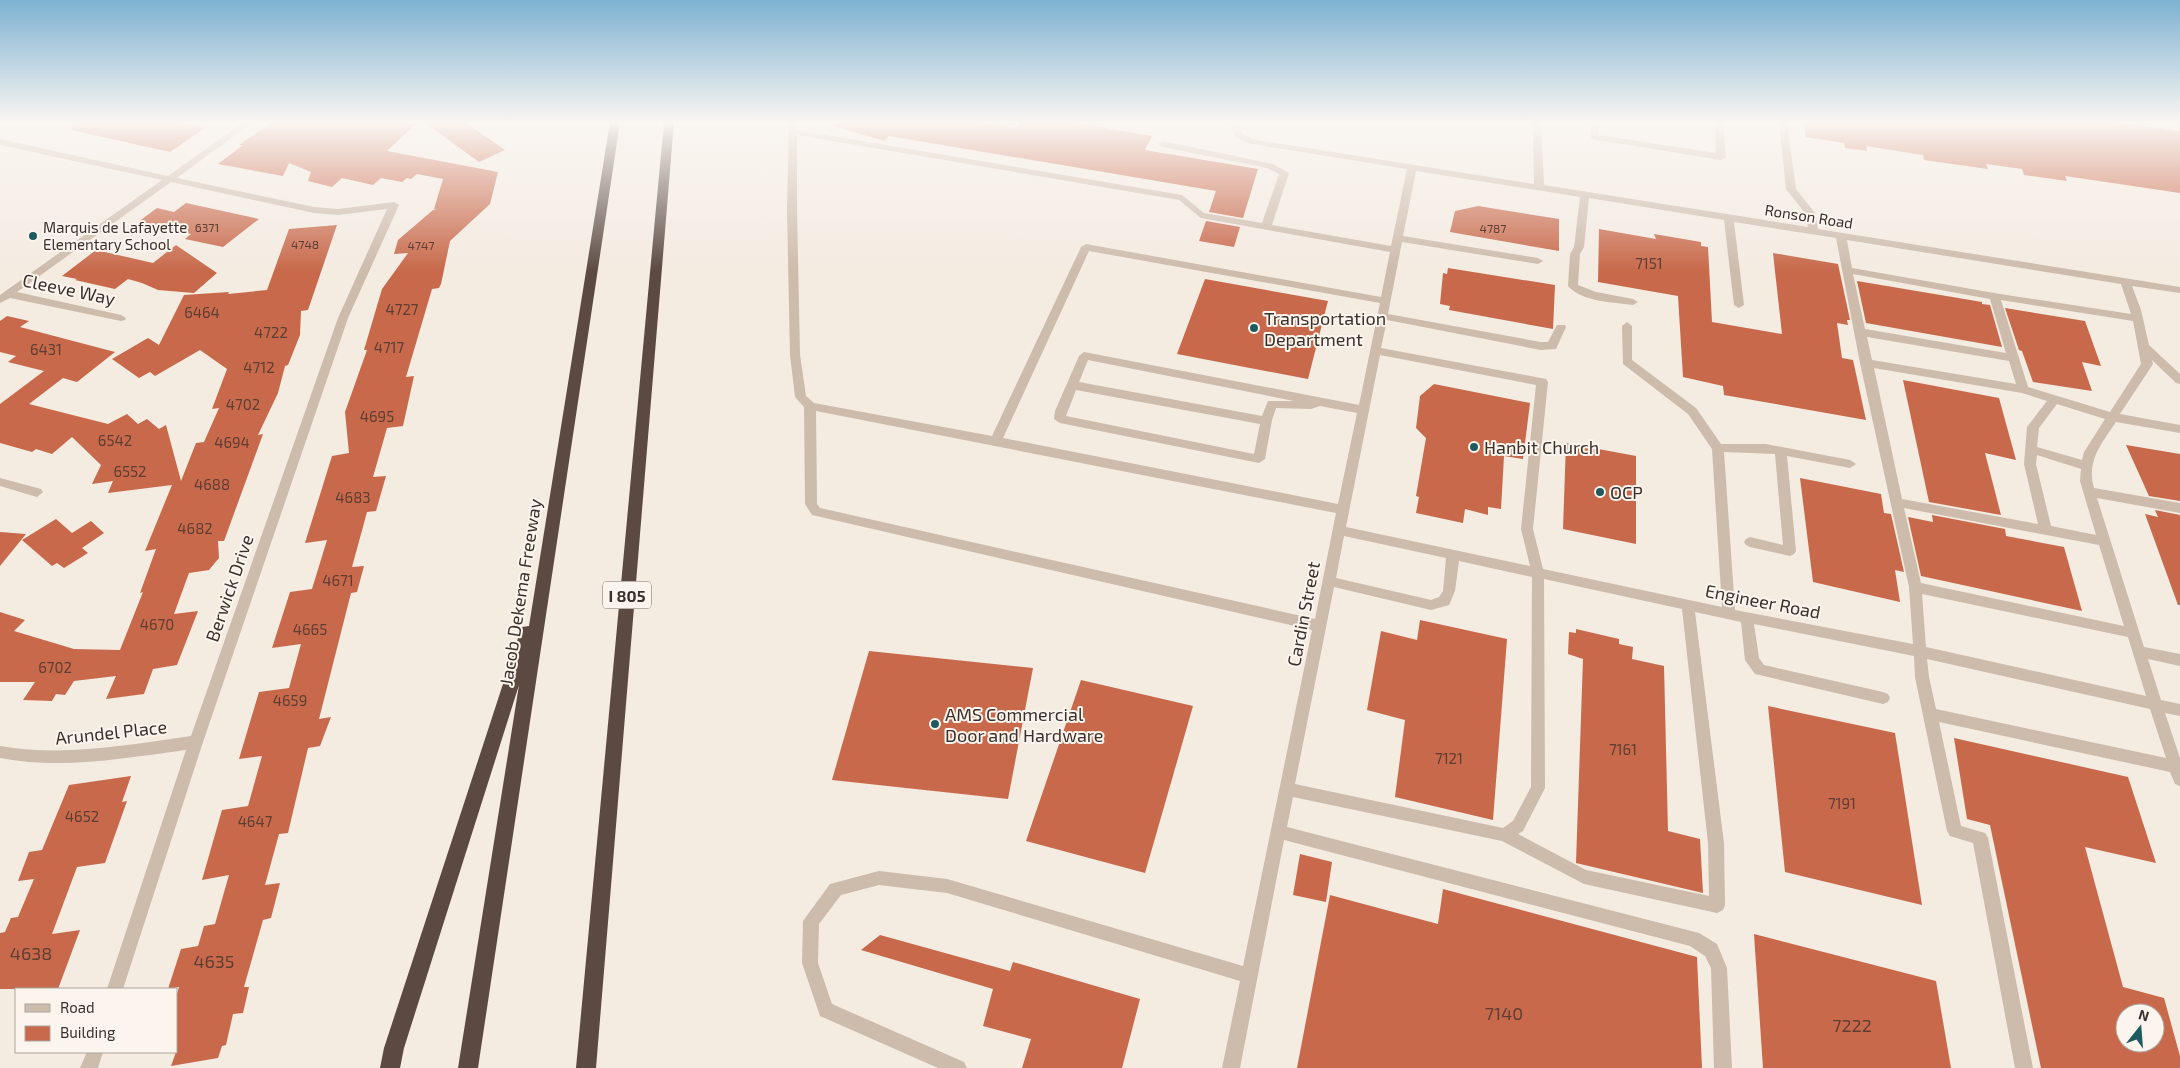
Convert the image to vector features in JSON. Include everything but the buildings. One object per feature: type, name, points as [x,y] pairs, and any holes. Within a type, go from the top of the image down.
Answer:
[{"type":"highway","name":"Jacob Dekema Freeway","points":[[468,1068],[607,172]]},
{"type":"highway","name":"I 805","points":[[586,1068],[665,172]]},
{"type":"highway","points":[[390,1068],[397,1038],[542,587]]},
{"type":"street","points":[[135,172],[168,179]]},
{"type":"street","points":[[4,297],[178,172]]},
{"type":"street","points":[[792,172],[795,355],[802,397],[810,406],[1343,510]]},
{"type":"street","points":[[1039,172],[1182,198],[1200,215],[1266,227],[1538,261]]},
{"type":"street","points":[[1266,227],[1284,172]]},
{"type":"street","name":"Cardin Street","points":[[1231,1068],[1411,172]]},
{"type":"street","name":"Ronson Road","points":[[1436,172],[2180,290]]},
{"type":"street","points":[[1539,172],[1539,188]]},
{"type":"street","points":[[1789,172],[1791,189],[1810,213],[1814,232]]},
{"type":"street","name":"Berwick Drive","points":[[115,988],[196,742],[343,318],[394,205],[338,212],[314,210],[168,179]]},
{"type":"street","points":[[1585,196],[1579,247],[1575,254],[1573,286],[1592,295],[1633,302]]},
{"type":"street","points":[[1729,218],[1740,305]]},
{"type":"street","points":[[1841,236],[1915,588],[1922,677],[1955,831],[1980,838],[2024,1068]]},
{"type":"street","points":[[996,441],[1086,247],[1385,301]]},
{"type":"street","points":[[1847,270],[1994,296],[2138,318]]},
{"type":"street","points":[[1930,714],[2178,773],[2174,748],[2156,705],[2086,481],[2088,455],[2146,364],[2138,318],[2125,282]]},
{"type":"street","points":[[1994,296],[2023,389]]},
{"type":"street","name":"Cleeve Way","points":[[4,297],[122,318]]},
{"type":"street","points":[[1382,316],[1541,346],[1552,346],[1561,327]]},
{"type":"street","points":[[1627,326],[1627,361],[1692,411],[1718,448],[1729,614]]},
{"type":"street","points":[[1860,332],[2014,358]]},
{"type":"street","points":[[2144,347],[2180,380]]},
{"type":"street","points":[[1375,350],[1542,382],[1528,529],[1538,573],[1538,788],[1518,826],[1505,835]]},
{"type":"street","points":[[1318,402],[1311,405],[1272,404],[1266,421],[1259,459],[1060,419],[1061,411],[1084,356],[1312,398],[1318,402],[1363,410]]},
{"type":"street","points":[[1866,362],[2023,389],[2112,417],[2180,429]]},
{"type":"street","points":[[1072,385],[1266,421]]},
{"type":"street","points":[[2046,530],[2030,464],[2033,427],[2054,399]]},
{"type":"street","points":[[810,406],[811,504],[816,512],[1320,626]]},
{"type":"street","points":[[1718,448],[1766,448],[1850,464]]},
{"type":"street","points":[[2031,448],[2087,466]]},
{"type":"street","points":[[1750,542],[1790,550],[1781,451]]},
{"type":"street","points":[[0,482],[37,492]]},
{"type":"street","points":[[2089,492],[2180,508]]},
{"type":"street","points":[[1896,502],[2105,541]]},
{"type":"street","name":"Engineer Road","points":[[1339,530],[1747,618],[1919,651],[2180,710]]},
{"type":"street","points":[[1329,582],[1431,605],[1444,601],[1449,592],[1453,555]]},
{"type":"street","points":[[1915,588],[2133,633]]},
{"type":"street","points":[[1287,789],[1505,835],[1584,877],[1717,905],[1716,843],[1688,605]]},
{"type":"street","points":[[1747,618],[1752,660],[1760,670],[1883,698]]},
{"type":"street","points":[[2139,652],[2180,660]]},
{"type":"street","name":"Arundel Place","points":[[0,752],[58,759],[196,742]]},
{"type":"street","points":[[1279,832],[1693,939],[1710,950],[1719,968],[1723,1068]]},
{"type":"street","points":[[958,1068],[826,1010],[810,963],[811,921],[836,889],[878,878],[947,886],[1250,976]]},
{"type":"street","points":[[89,1068],[94,1053]]},
{"type":"place","name":"Marquis de Lafayette Elementary School","points":[[33,236]]},
{"type":"place","name":"Transportation Department","points":[[1254,328]]},
{"type":"place","name":"Hanbit Church","points":[[1474,447]]},
{"type":"place","name":"OCP","points":[[1600,492]]},
{"type":"place","name":"AMS Commercial Door and Hardware","points":[[935,724]]}]
